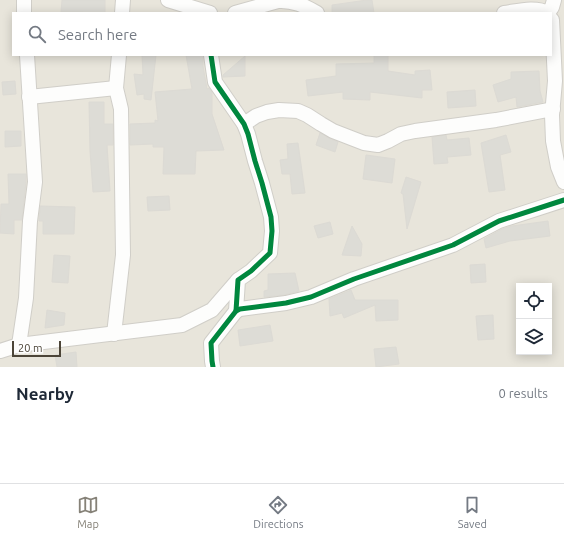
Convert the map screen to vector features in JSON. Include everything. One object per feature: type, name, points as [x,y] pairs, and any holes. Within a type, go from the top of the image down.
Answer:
[{"type":"street","points":[[24,0],[24,12]]},
{"type":"street","points":[[122,12],[124,0]]},
{"type":"street","points":[[168,0],[205,12]]},
{"type":"street","points":[[208,12],[210,0]]},
{"type":"street","points":[[239,12],[285,0],[304,6],[315,12]]},
{"type":"street","points":[[549,12],[554,0]]},
{"type":"street","points":[[515,12],[536,10],[546,12]]},
{"type":"street","points":[[552,20],[555,81],[553,141],[558,166],[564,182]]},
{"type":"street","points":[[19,345],[26,298],[30,221],[35,182],[27,56]]},
{"type":"street","points":[[114,334],[123,255],[121,109],[116,88],[119,56]]},
{"type":"street","points":[[0,351],[19,345],[182,326],[212,310],[238,280],[251,271],[270,253],[272,231],[271,217],[262,183],[244,124],[215,82],[211,56]]},
{"type":"street","points":[[29,97],[116,88]]},
{"type":"street","points":[[244,124],[256,116],[267,112],[279,110],[298,111],[334,131],[364,143],[378,145],[401,134],[415,131],[496,120],[553,109]]},
{"type":"street","points":[[213,367],[211,344],[236,311],[240,308],[311,297],[354,279],[453,245],[499,221],[564,200]]},
{"type":"street","points":[[236,311],[238,280]]},
{"type":"shaded area","points":[[0,0],[564,0],[564,367],[0,367]]},
{"type":"building","points":[[62,0],[105,0],[105,12],[61,12]]},
{"type":"building","points":[[372,0],[374,12],[332,12],[332,5]]},
{"type":"building","points":[[142,56],[156,56],[151,100],[144,99],[144,94],[137,95],[134,74],[143,75]]},
{"type":"building","points":[[186,56],[203,56],[203,66],[207,89],[209,88],[212,92],[212,114],[224,150],[196,151],[195,174],[163,174],[164,147],[153,147],[153,144],[130,145],[130,124],[155,123],[155,120],[158,121],[155,92],[192,89]]},
{"type":"building","points":[[245,56],[245,76],[223,77],[223,75]]},
{"type":"building","points":[[374,56],[388,56],[388,71],[415,75],[415,71],[430,70],[432,90],[422,90],[422,98],[370,92],[370,100],[343,99],[343,92],[308,96],[306,80],[336,76],[336,64],[374,63]]},
{"type":"building","points":[[539,71],[540,91],[543,102],[517,107],[516,97],[498,102],[493,85],[511,79],[511,72]]},
{"type":"building","points":[[15,81],[16,94],[3,95],[2,82]]},
{"type":"building","points":[[475,90],[476,106],[448,108],[447,92]]},
{"type":"building","points":[[89,102],[104,102],[104,124],[113,124],[113,145],[107,145],[110,191],[93,192]]},
{"type":"building","points":[[5,131],[21,131],[21,146],[5,147]]},
{"type":"building","points":[[320,133],[338,142],[335,152],[316,145]]},
{"type":"building","points":[[446,135],[447,140],[469,138],[471,155],[447,157],[448,163],[434,164],[432,137]]},
{"type":"building","points":[[506,135],[511,152],[500,155],[505,190],[489,192],[481,143]]},
{"type":"building","points":[[298,143],[305,193],[292,194],[290,174],[282,174],[280,160],[288,159],[287,144]]},
{"type":"building","points":[[366,155],[395,159],[392,183],[363,179]]},
{"type":"building","points":[[8,174],[26,174],[22,220],[14,220],[14,234],[0,233],[1,204],[9,204]]},
{"type":"building","points":[[406,177],[421,182],[407,229],[403,194],[401,193]]},
{"type":"building","points":[[169,196],[170,210],[148,211],[147,197]]},
{"type":"building","points":[[40,206],[75,207],[74,234],[43,234],[43,221],[39,221]]},
{"type":"building","points":[[548,221],[550,236],[510,241],[486,248],[484,239],[502,229],[512,226]]},
{"type":"building","points":[[330,222],[333,234],[318,238],[314,226]]},
{"type":"building","points":[[352,226],[362,244],[361,256],[342,255]]},
{"type":"building","points":[[54,255],[70,256],[68,283],[52,282]]},
{"type":"building","points":[[485,264],[486,282],[471,283],[470,265]]},
{"type":"building","points":[[295,273],[299,291],[284,295],[264,297],[264,291],[268,290],[268,274]]},
{"type":"building","points":[[351,290],[355,300],[398,300],[398,320],[376,321],[375,305],[344,318],[342,313],[330,316],[329,299]]},
{"type":"building","points":[[47,310],[65,313],[64,325],[45,328]]},
{"type":"building","points":[[493,315],[494,339],[478,340],[476,316]]},
{"type":"building","points":[[270,325],[273,341],[240,346],[238,330]]},
{"type":"building","points":[[396,347],[399,364],[376,367],[374,349]]},
{"type":"building","points":[[76,352],[77,367],[57,367],[55,355]]},
{"type":"cycle path","points":[[211,56],[215,82],[244,124],[248,134],[271,217],[272,231],[270,253],[251,271],[238,280],[236,311],[211,343],[213,367]]},
{"type":"cycle path","points":[[236,311],[240,309],[286,303],[311,297],[354,279],[453,245],[499,221],[564,200]]}]
